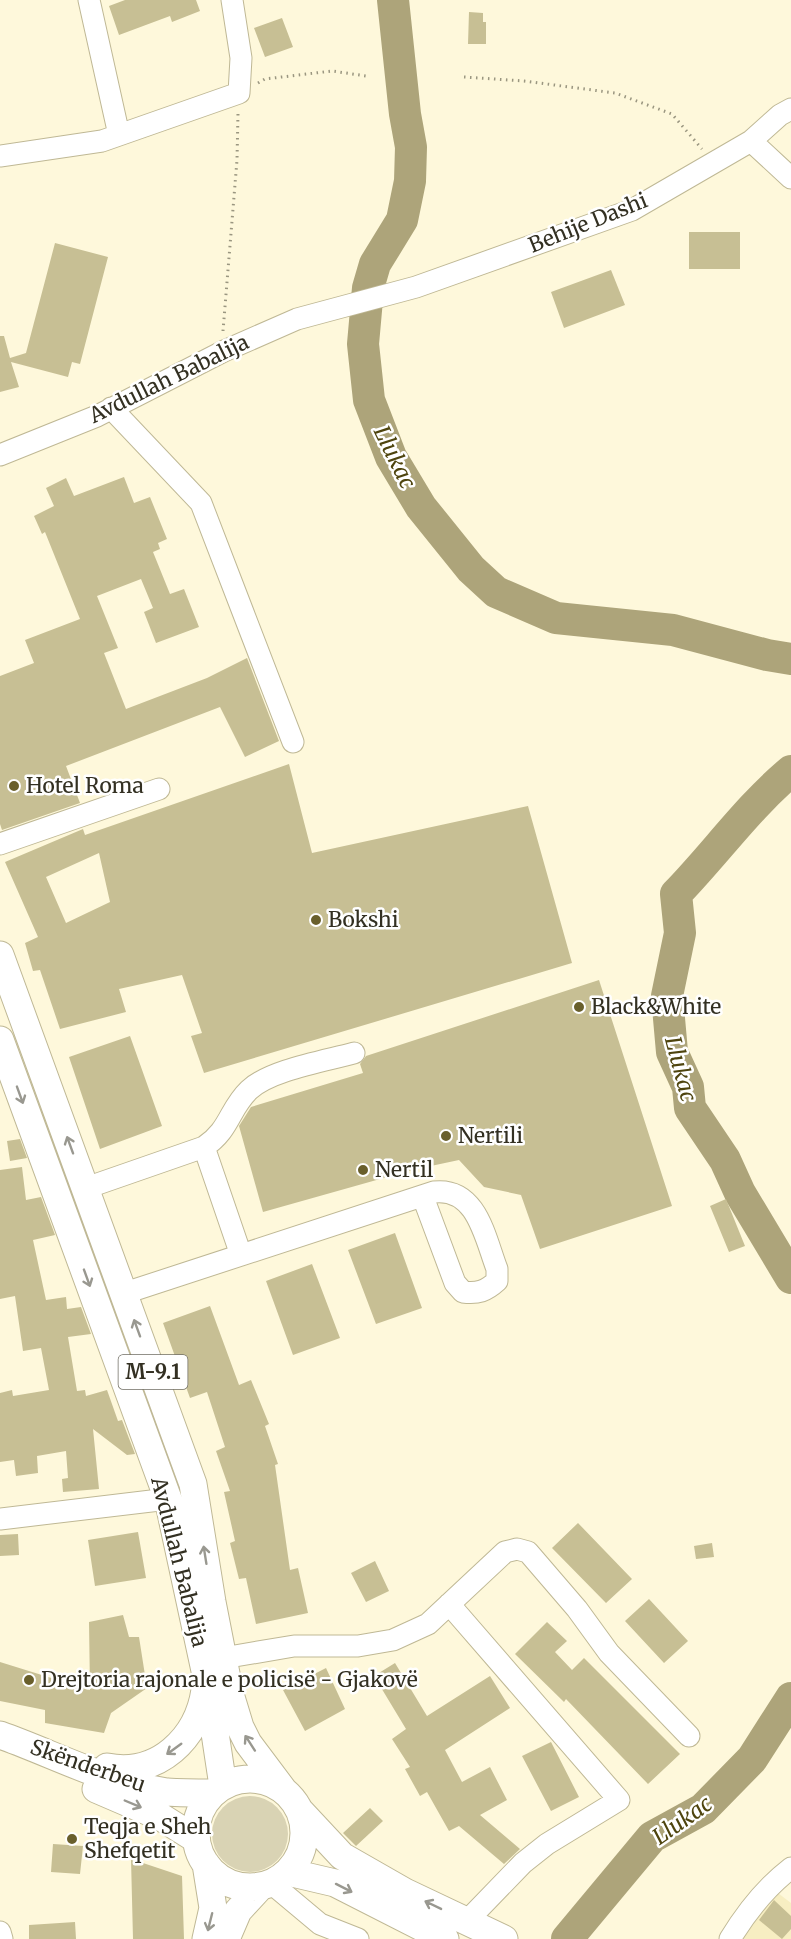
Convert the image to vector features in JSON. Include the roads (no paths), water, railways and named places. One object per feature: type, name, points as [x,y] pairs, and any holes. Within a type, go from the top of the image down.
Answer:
[{"type":"main road","name":"Avdullah Babalija","points":[[0,955],[193,1484],[224,1658],[240,1727],[248,1743],[292,1801],[342,1856],[485,1930]]},
{"type":"main road","name":"Avdullah Babalija","points":[[0,1040],[168,1499],[207,1680],[218,1790]]},
{"type":"main road","points":[[43,1750],[124,1771],[141,1767],[162,1758],[182,1744],[198,1719],[207,1680]]},
{"type":"main road","name":"Skënderbeu","points":[[0,1735],[90,1770],[146,1787],[167,1791],[218,1790]]},
{"type":"main road","name":"Skënderbeu","points":[[0,1753],[144,1809],[201,1852]]},
{"type":"main road","points":[[206,1939],[213,1908],[201,1852],[200,1814],[218,1790],[235,1781],[261,1780],[292,1801],[304,1824],[302,1850],[274,1880],[238,1911],[226,1939]]},
{"type":"main road","points":[[201,1852],[213,1872],[230,1883],[274,1880],[335,1883],[430,1936]]},
{"type":"street","points":[[89,0],[119,135]]},
{"type":"street","points":[[0,156],[102,141],[239,93],[241,58],[232,0]]},
{"type":"street","name":"Behije Dashi","points":[[340,307],[416,287],[632,210],[751,141],[780,115],[791,109]]},
{"type":"street","points":[[751,141],[791,178]]},
{"type":"street","name":"Avdullah Babalija","points":[[0,455],[111,408],[224,351],[297,319],[340,307]]},
{"type":"street","points":[[111,408],[201,502],[293,742]]},
{"type":"street","points":[[0,844],[159,789]]},
{"type":"street","points":[[86,1188],[204,1147],[218,1138],[238,1103],[250,1089],[270,1077],[354,1053]]},
{"type":"street","points":[[204,1147],[241,1255]]},
{"type":"street","points":[[125,1293],[434,1192],[450,1192],[465,1199],[472,1207],[497,1269],[497,1281],[490,1287],[482,1292],[463,1292],[455,1283],[423,1197]]},
{"type":"street","points":[[0,1519],[168,1499]]},
{"type":"street","points":[[224,1658],[294,1646],[358,1646],[393,1640],[428,1624],[505,1552],[517,1549],[528,1552],[609,1653],[689,1736]]},
{"type":"street","points":[[449,1604],[619,1800],[547,1844],[523,1863],[485,1930]]},
{"type":"street","points":[[730,1939],[771,1883],[791,1868]]},
{"type":"street","points":[[274,1880],[320,1924],[358,1939]]},
{"type":"street","points":[[0,1932],[2,1939]]},
{"type":"waterway","name":"Llukac","points":[[393,0],[405,114],[411,147],[410,181],[402,220],[375,264],[368,288],[363,344],[369,400],[391,457],[421,507],[471,569],[496,592],[556,618],[673,630],[767,655],[791,659]]},
{"type":"waterway","name":"Llukac","points":[[791,771],[760,800],[676,894],[680,933],[667,996],[672,1052],[688,1087],[690,1108],[725,1160],[740,1193],[791,1278]]},
{"type":"waterway","name":"Llukac","points":[[567,1939],[652,1837],[703,1809],[752,1759],[791,1698]]},
{"type":"place","name":"Hotel Roma","points":[[14,786]]},
{"type":"place","name":"Bokshi","points":[[316,920]]},
{"type":"place","name":"Black&White","points":[[579,1007]]},
{"type":"place","name":"Nertili","points":[[446,1136]]},
{"type":"place","name":"Nertil","points":[[363,1170]]},
{"type":"place","name":"Drejtoria rajonale e policisë - Gjakovë","points":[[29,1680]]},
{"type":"place","name":"Teqja e Sheh Shefqetit","points":[[72,1839]]}]
